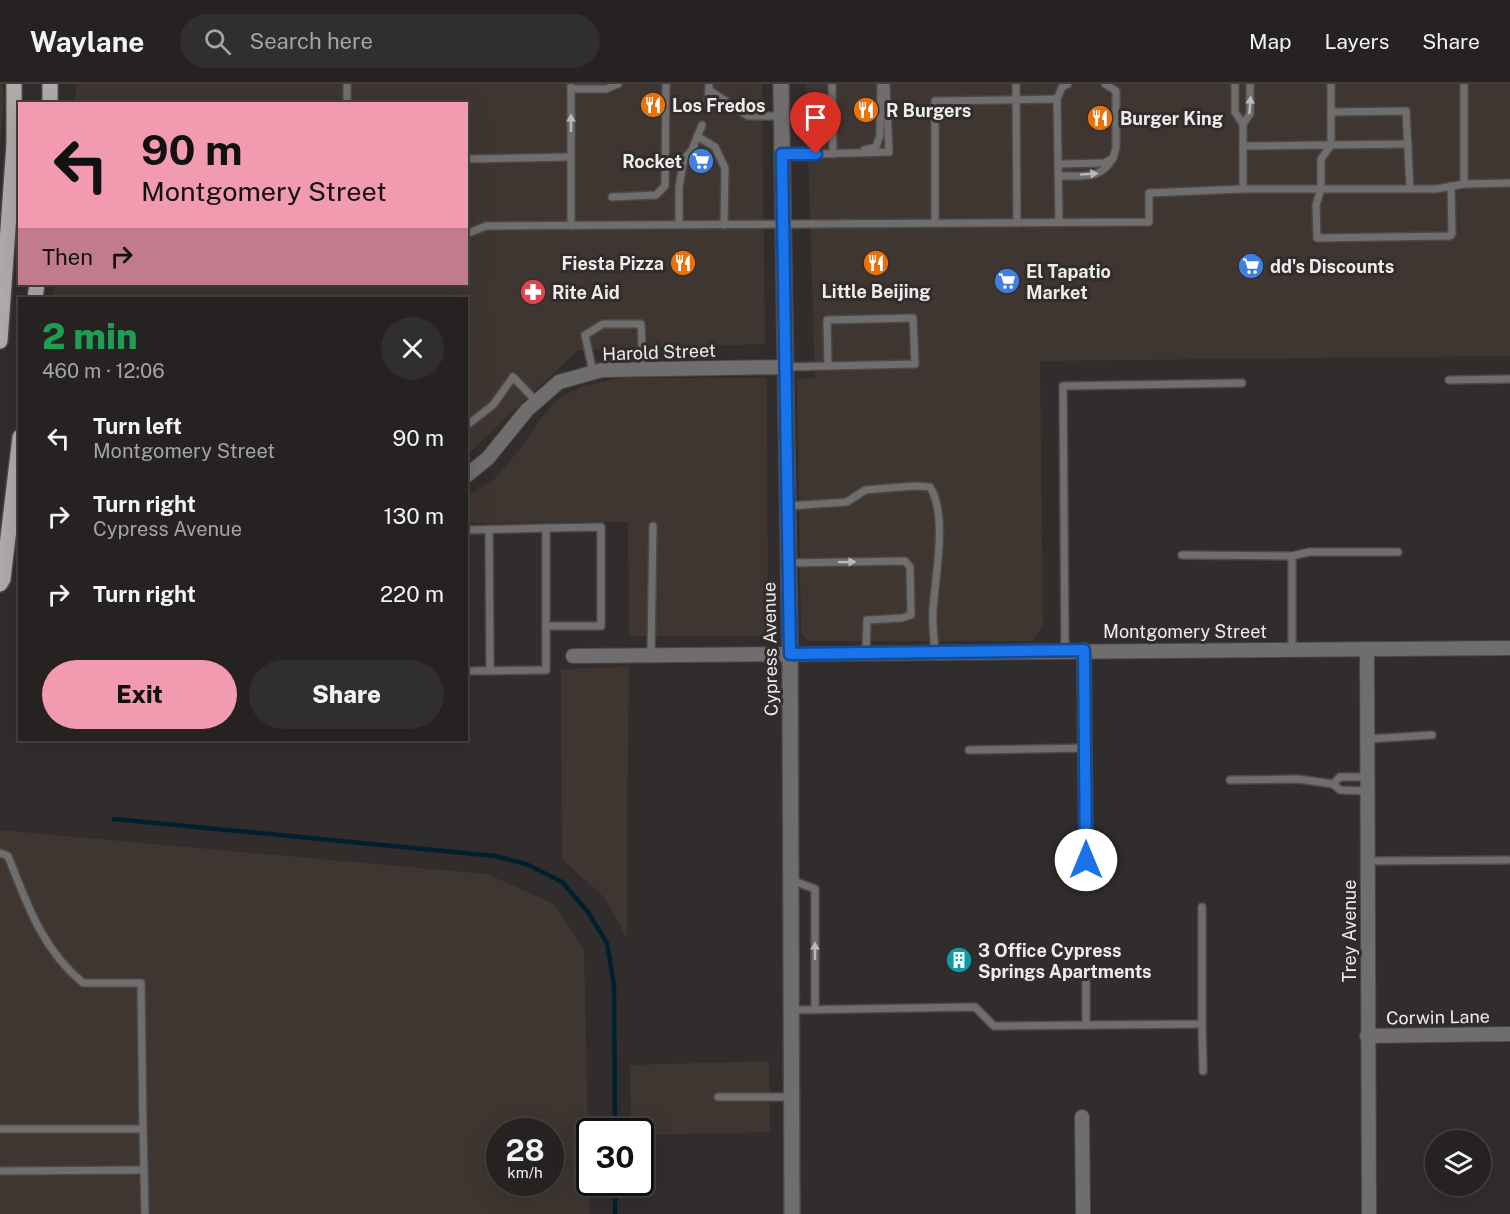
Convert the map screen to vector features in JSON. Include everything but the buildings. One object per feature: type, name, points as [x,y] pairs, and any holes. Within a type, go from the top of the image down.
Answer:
[{"type":"main road","points":[[0,341],[6,180],[14,84]]},
{"type":"main road","points":[[50,84],[50,102]]},
{"type":"main road","points":[[0,584],[3,579],[10,501],[18,450]]},
{"type":"street","name":"Cypress Avenue","points":[[781,84],[790,654],[792,1214]]},
{"type":"street","name":"Harold Street","points":[[468,474],[488,458],[527,410],[559,382],[602,370],[786,367]]},
{"type":"street","name":"Trey Avenue","points":[[1368,648],[1369,1214]]},
{"type":"street","name":"Montgomery Street","points":[[573,656],[1510,648]]},
{"type":"street","points":[[1084,650],[1086,860]]},
{"type":"street","name":"Corwin Lane","points":[[1367,1036],[1510,1034]]},
{"type":"street","points":[[1082,1117],[1083,1214]]},
{"type":"lane","points":[[347,84],[347,102]]},
{"type":"lane","points":[[571,226],[571,87],[606,89],[618,84]]},
{"type":"lane","points":[[612,197],[656,195],[665,186],[666,84]]},
{"type":"lane","points":[[832,84],[833,154]]},
{"type":"lane","points":[[853,153],[876,147],[880,135],[881,84]]},
{"type":"lane","points":[[782,154],[889,152],[886,84]]},
{"type":"lane","points":[[1016,84],[1017,223]]},
{"type":"lane","points":[[1059,222],[1057,99],[1062,87],[1068,84]]},
{"type":"lane","points":[[1058,176],[1099,174],[1107,169],[1113,158],[1116,148],[1116,91],[1106,84]]},
{"type":"lane","points":[[1234,84],[1235,112],[1242,124],[1243,189]]},
{"type":"lane","points":[[1242,124],[1250,114],[1250,84]]},
{"type":"lane","points":[[1331,84],[1331,144],[1321,159],[1321,189],[1316,205],[1317,238],[1447,237],[1452,234],[1451,186]]},
{"type":"lane","points":[[1464,84],[1464,183]]},
{"type":"lane","points":[[709,87],[748,116],[781,116]]},
{"type":"lane","points":[[708,106],[709,87]]},
{"type":"lane","points":[[935,224],[935,101],[1057,99]]},
{"type":"lane","points":[[1332,113],[1404,110],[1407,114],[1410,188]]},
{"type":"lane","points":[[679,225],[678,187],[684,159],[692,150],[702,125]]},
{"type":"lane","points":[[697,136],[715,147],[725,168],[724,225]]},
{"type":"lane","points":[[1243,146],[1408,144]]},
{"type":"lane","points":[[468,159],[571,157]]},
{"type":"lane","points":[[1058,164],[1104,163],[1113,158]]},
{"type":"lane","points":[[468,233],[486,226],[1149,222],[1149,193],[1243,189],[1436,189],[1464,183],[1510,183]]},
{"type":"lane","points":[[786,367],[828,366],[915,363],[913,318],[827,320],[828,366]]},
{"type":"lane","points":[[593,372],[585,335],[603,324],[641,324],[643,369]]},
{"type":"lane","points":[[468,424],[493,405],[513,377],[537,402]]},
{"type":"lane","points":[[1449,380],[1510,379]]},
{"type":"lane","points":[[1065,650],[1063,386],[1242,383]]},
{"type":"lane","points":[[788,506],[847,501],[865,490],[930,487],[936,497],[940,544],[933,614],[935,652]]},
{"type":"lane","points":[[651,655],[653,526]]},
{"type":"lane","points":[[468,530],[601,527],[602,626],[546,626]]},
{"type":"lane","points":[[468,671],[546,670],[546,528]]},
{"type":"lane","points":[[489,529],[490,670]]},
{"type":"lane","points":[[1182,555],[1292,556],[1309,552],[1398,552]]},
{"type":"lane","points":[[1292,556],[1292,649]]},
{"type":"lane","points":[[789,562],[905,561],[910,567],[911,615],[902,618],[867,620],[866,653]]},
{"type":"lane","points":[[1368,739],[1432,735]]},
{"type":"lane","points":[[969,750],[1085,748]]},
{"type":"lane","points":[[1333,784],[1340,777],[1368,784]]},
{"type":"lane","points":[[1230,780],[1298,779],[1333,784],[1340,790],[1368,784]]},
{"type":"lane","points":[[0,853],[8,856],[40,934],[66,969],[83,983],[141,983],[145,1214]]},
{"type":"lane","points":[[1367,861],[1508,860]]},
{"type":"lane","points":[[791,880],[815,889],[815,1010]]},
{"type":"lane","points":[[1202,907],[1203,1071]]},
{"type":"lane","points":[[1086,980],[1086,1025]]},
{"type":"lane","points":[[792,1010],[975,1007],[994,1026],[1202,1024]]},
{"type":"lane","points":[[718,1097],[792,1097]]},
{"type":"lane","points":[[0,1130],[143,1129]]},
{"type":"lane","points":[[0,1171],[144,1170]]},
{"type":"shaded area","points":[[0,84],[2,84],[4,100],[0,149]]},
{"type":"shaded area","points":[[77,84],[762,84],[765,344],[578,350],[468,454],[468,297],[52,297],[54,285],[468,285],[468,102],[74,102]]},
{"type":"shaded area","points":[[806,84],[1510,84],[1510,356],[1040,361],[1043,626],[1032,641],[809,641],[801,634],[797,379],[815,378]]},
{"type":"shaded area","points":[[619,378],[767,378],[768,636],[629,636],[628,522],[468,523],[468,495],[496,478],[559,398],[583,386]]},
{"type":"shaded area","points":[[629,667],[627,938],[604,897],[562,859],[561,669]]},
{"type":"shaded area","points":[[0,830],[487,874],[554,904],[584,950],[588,1118],[576,1118],[576,1196],[590,1196],[590,1214],[0,1214]]},
{"type":"shaded area","points":[[769,1061],[770,1132],[654,1135],[654,1118],[631,1118],[630,1065]]},
{"type":"waterway","points":[[114,819],[495,856],[526,864],[562,882],[588,912],[607,943],[614,986],[615,1118]]},
{"type":"waterway","points":[[615,1196],[615,1214]]},
{"type":"place","name":"Los Fredos","points":[[653,105]]},
{"type":"place","name":"R Burgers","points":[[866,110]]},
{"type":"place","name":"Burger King","points":[[1100,118]]},
{"type":"place","name":"Rocket","points":[[701,161]]},
{"type":"place","name":"Fiesta Pizza","points":[[683,263]]},
{"type":"place","name":"Little Beijing","points":[[876,263]]},
{"type":"place","name":"dd's Discounts","points":[[1251,266]]},
{"type":"place","name":"El Tapatio Market","points":[[1007,281]]},
{"type":"place","name":"Rite Aid","points":[[533,292]]},
{"type":"place","name":"3 Office Cypress Springs Apartments","points":[[959,960]]},
{"type":"route","points":[[816,154],[782,154],[790,654],[1084,650],[1086,860]]}]
